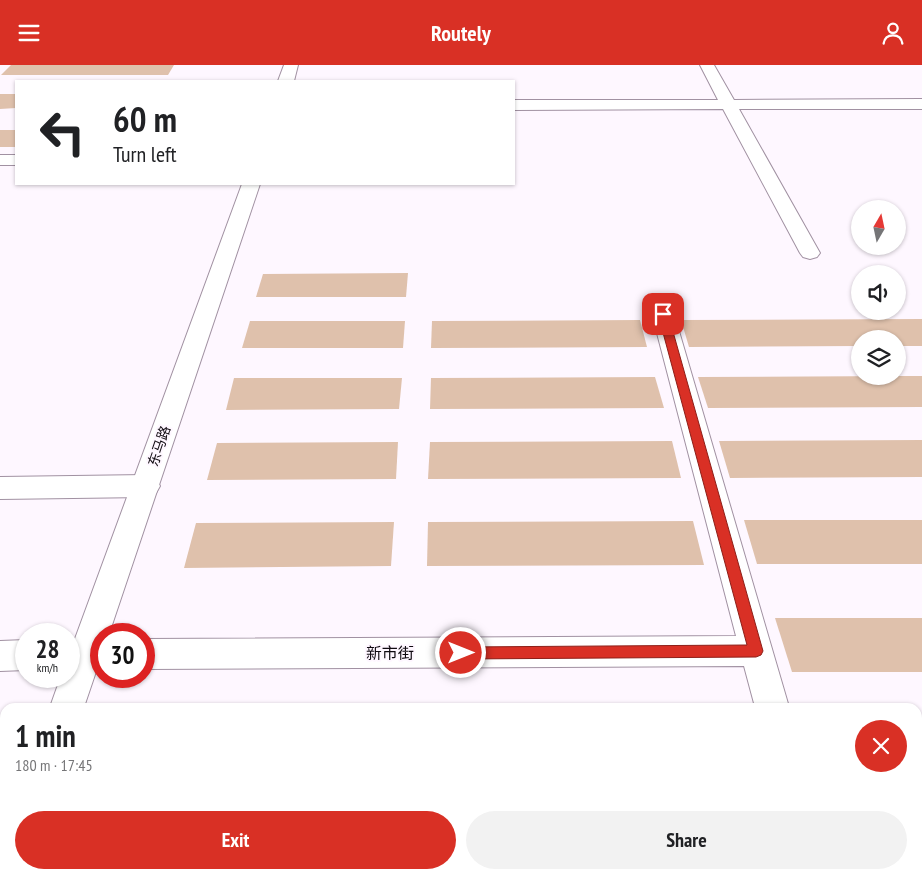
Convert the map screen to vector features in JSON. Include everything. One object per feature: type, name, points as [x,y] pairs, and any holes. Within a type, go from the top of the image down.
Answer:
[{"type":"street","points":[[286,80],[291,65]]},
{"type":"street","points":[[707,65],[810,253]]},
{"type":"street","points":[[515,105],[922,104]]},
{"type":"street","points":[[0,160],[15,160]]},
{"type":"street","name":"东马路","points":[[68,703],[251,185]]},
{"type":"street","points":[[663,314],[771,703]]},
{"type":"street","points":[[0,488],[146,486]]},
{"type":"street","name":"新市街","points":[[155,654],[756,651]]},
{"type":"street","points":[[0,656],[15,655]]},
{"type":"building","points":[[11,65],[174,65],[168,75],[1,75]]},
{"type":"building","points":[[0,94],[15,94],[15,108],[0,109]]},
{"type":"building","points":[[0,130],[15,130],[15,147],[0,147]]},
{"type":"building","points":[[408,273],[406,297],[256,297],[263,274]]},
{"type":"building","points":[[922,319],[922,346],[906,346],[906,330],[851,330],[851,346],[689,347],[681,320],[906,320]]},
{"type":"building","points":[[640,320],[647,347],[431,348],[432,321]]},
{"type":"building","points":[[250,321],[405,321],[403,348],[242,348]]},
{"type":"building","points":[[851,376],[851,385],[906,385],[906,376],[922,376],[922,407],[708,408],[698,377]]},
{"type":"building","points":[[655,377],[664,408],[430,409],[431,378]]},
{"type":"building","points":[[234,378],[402,378],[399,409],[226,410]]},
{"type":"building","points":[[922,440],[922,477],[730,478],[719,441]]},
{"type":"building","points":[[672,441],[681,478],[428,479],[430,442]]},
{"type":"building","points":[[398,442],[396,479],[207,480],[217,443]]},
{"type":"building","points":[[744,520],[922,520],[922,564],[757,564]]},
{"type":"building","points":[[693,521],[704,565],[427,566],[428,522]]},
{"type":"building","points":[[394,522],[391,566],[184,568],[196,523]]},
{"type":"building","points":[[775,618],[922,618],[922,672],[792,672]]},
{"type":"route","points":[[461,653],[756,651],[663,314]]}]
